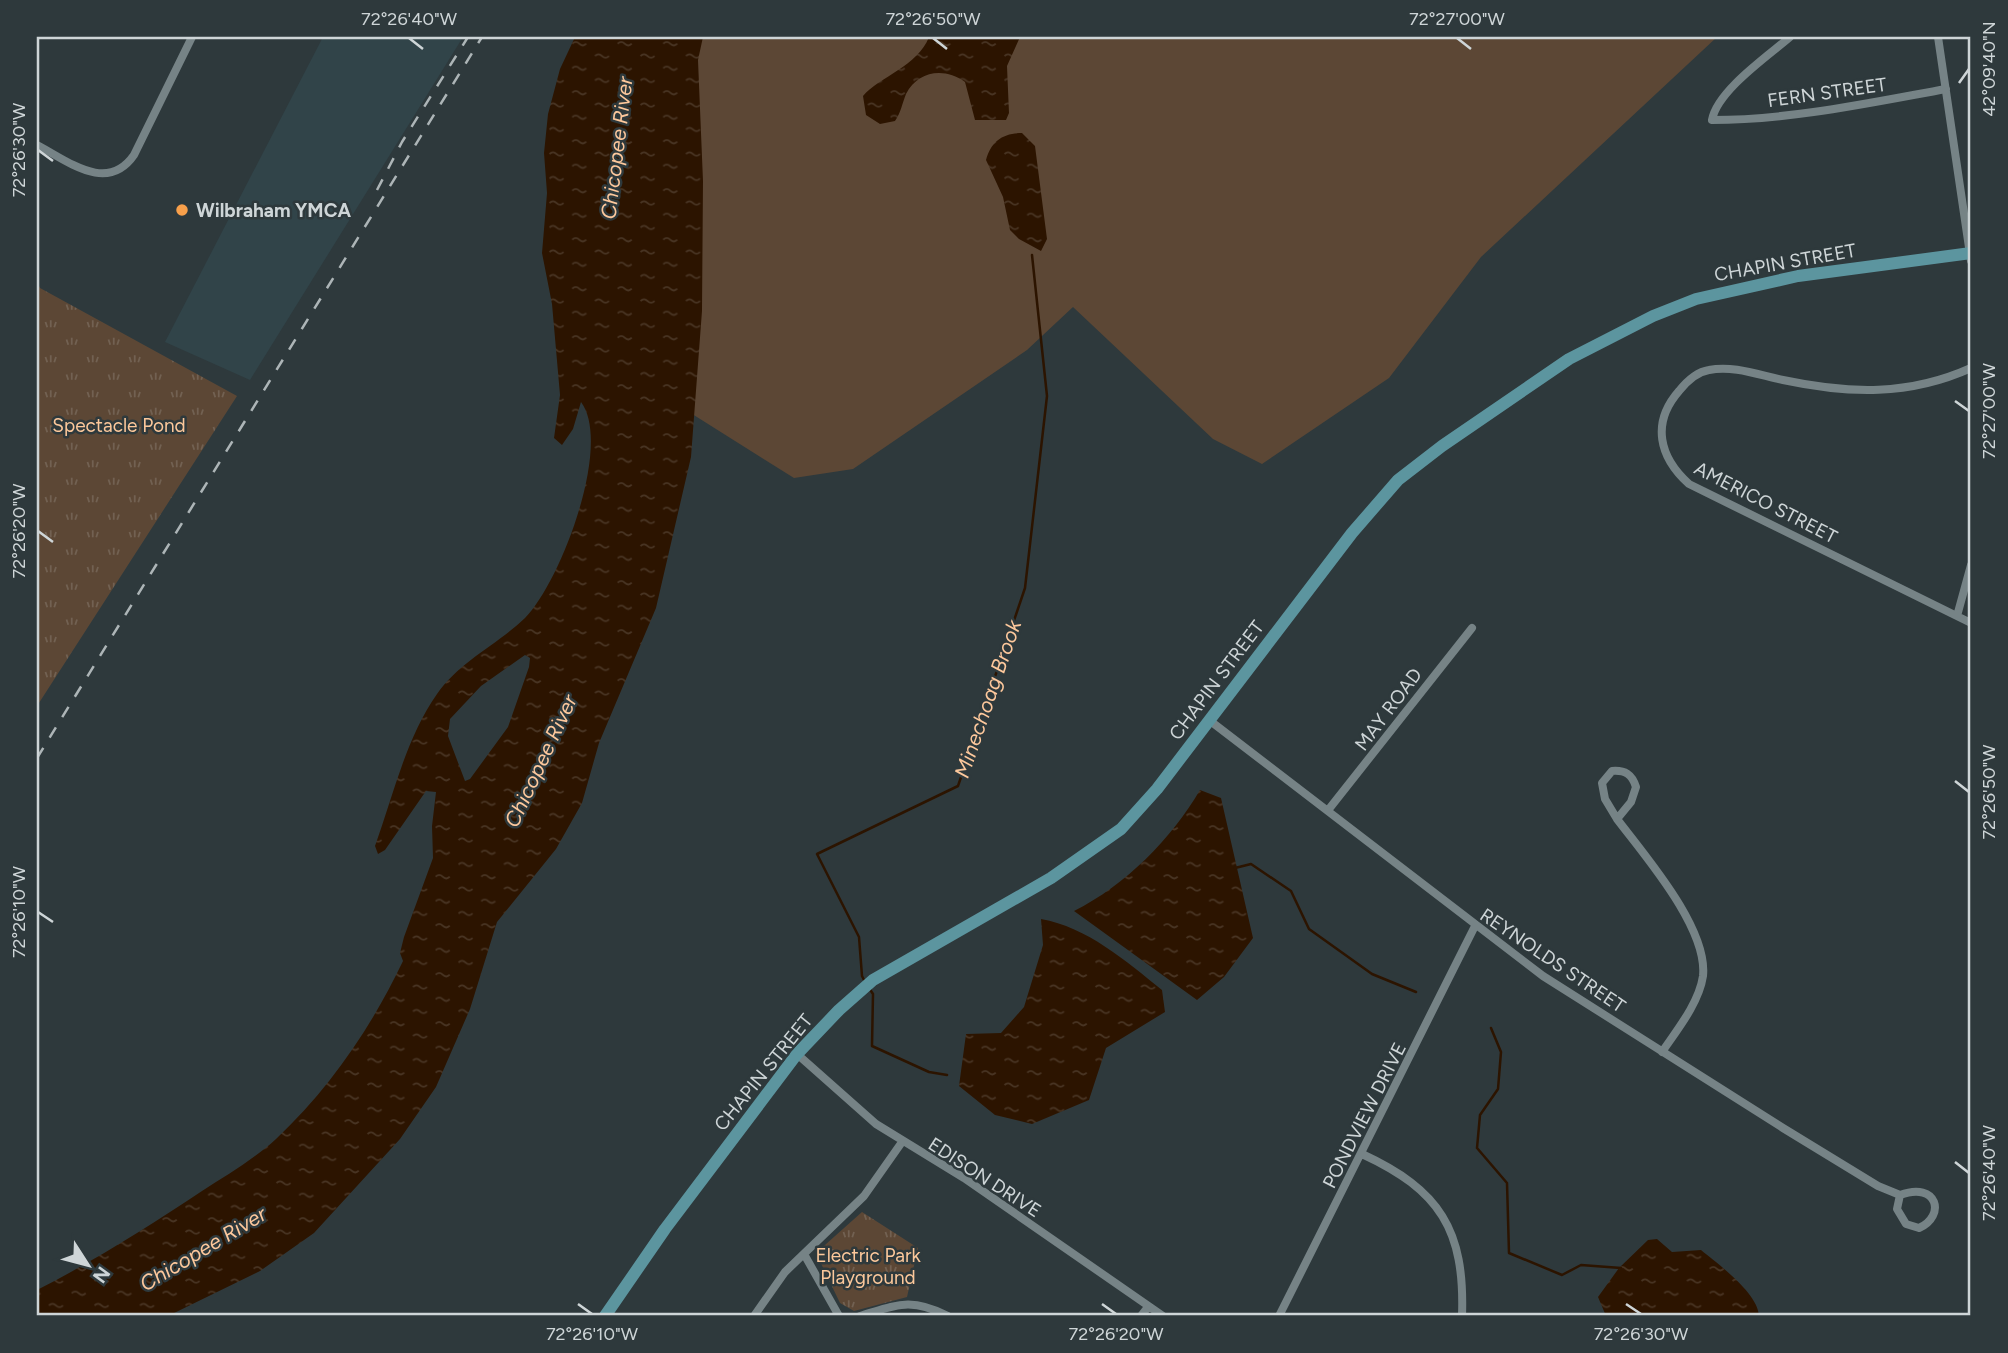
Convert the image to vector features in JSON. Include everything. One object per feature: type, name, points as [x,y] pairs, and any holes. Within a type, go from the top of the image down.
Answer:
[{"type":"main road","name":"CHAPIN STREET","points":[[605,1316],[666,1229],[797,1054],[873,980],[1051,878],[1106,841],[1157,789],[1352,533],[1398,480],[1442,446],[1569,359],[1653,316],[1738,288],[1798,276],[1971,253]]},
{"type":"street","points":[[37,145],[94,174],[109,174],[123,168],[134,155],[192,37]]},
{"type":"street","name":"FERN STREET","points":[[1790,37],[1731,89],[1713,112],[1712,120],[1743,120],[1863,104],[1946,89]]},
{"type":"street","points":[[1938,37],[1971,261]]},
{"type":"street","name":"AMERICO STREET","points":[[1971,368],[1946,380],[1907,390],[1867,392],[1836,390],[1732,370],[1705,370],[1694,376],[1675,395],[1663,416],[1660,429],[1663,450],[1689,484],[1971,623]]},
{"type":"street","points":[[1958,616],[1971,565]]},
{"type":"street","name":"MAY ROAD","points":[[1329,809],[1472,628]]},
{"type":"street","name":"REYNOLDS STREET","points":[[1209,720],[1329,809],[1475,926],[1543,976],[1878,1186],[1900,1195],[1918,1189],[1926,1192],[1933,1200],[1935,1210],[1926,1225],[1919,1228],[1906,1224],[1897,1209],[1900,1195]]},
{"type":"street","points":[[1617,819],[1632,802],[1636,786],[1628,773],[1621,770],[1612,771],[1602,783],[1605,799],[1617,819],[1674,895],[1699,950],[1703,966],[1702,981],[1695,998],[1662,1052]]},
{"type":"street","name":"PONDVIEW DRIVE","points":[[1279,1316],[1475,926]]},
{"type":"street","name":"EDISON DRIVE","points":[[797,1054],[849,1103],[902,1142],[964,1178],[1163,1316]]},
{"type":"street","points":[[754,1316],[771,1289],[858,1203],[902,1142]]},
{"type":"street","points":[[1362,1154],[1418,1187],[1446,1219],[1461,1267],[1462,1316]]},
{"type":"street","points":[[804,1254],[839,1316]]},
{"type":"street","points":[[860,1316],[904,1303],[919,1304],[948,1316]]},
{"type":"street","points":[[1142,1316],[1148,1307]]},
{"type":"shaded area","points":[[323,37],[463,37],[250,380],[165,342]]},
{"type":"green space","points":[[687,37],[1717,37],[1481,257],[1389,378],[1262,464],[1213,439],[1073,307],[1027,350],[853,469],[794,478],[689,412]]},
{"type":"green space","name":"Spectacle Pond","points":[[37,282],[40,288],[237,396],[37,706]]},
{"type":"green space","name":"Electric Park Playground","points":[[862,1212],[918,1248],[907,1297],[854,1311],[840,1303],[816,1253]]},
{"type":"water","name":"Chicopee River","points":[[575,37],[703,37],[698,60],[703,181],[702,311],[691,457],[656,608],[599,743],[582,803],[556,849],[497,922],[470,1009],[436,1087],[400,1139],[314,1233],[260,1271],[168,1316],[37,1316],[37,1290],[141,1230],[240,1167],[276,1139],[314,1099],[348,1056],[391,986],[403,961],[400,953],[404,937],[433,858],[432,826],[436,792],[426,791],[385,850],[378,854],[375,846],[401,768],[426,711],[446,682],[514,628],[539,600],[567,546],[587,480],[591,449],[589,422],[581,402],[573,429],[562,445],[554,438],[560,395],[552,304],[542,253],[547,193],[544,153],[548,114],[560,69]],"holes":[[[525,655],[530,658],[508,727],[470,779],[465,781],[448,736],[450,719],[481,686]]]},
{"type":"water","points":[[929,37],[1020,37],[1007,66],[1009,113],[1006,120],[975,120],[965,82],[949,74],[940,73],[924,76],[911,86],[895,121],[880,124],[866,115],[863,96],[916,56]]},
{"type":"water","points":[[1022,133],[1035,146],[1047,239],[1041,251],[1019,239],[1010,230],[1003,197],[986,160],[999,139]]},
{"type":"water","points":[[1200,790],[1221,798],[1253,938],[1224,977],[1197,1000],[1074,911],[1112,888],[1146,859],[1175,826]]},
{"type":"water","points":[[1041,919],[1074,929],[1120,957],[1162,990],[1165,1012],[1106,1048],[1089,1100],[1032,1124],[995,1115],[959,1086],[966,1034],[1001,1033],[1024,1007],[1043,945]]},
{"type":"water","points":[[1657,1239],[1672,1252],[1701,1250],[1745,1289],[1757,1307],[1759,1316],[1606,1316],[1598,1297],[1619,1268],[1648,1240]]},
{"type":"waterway","name":"Minechoag Brook","points":[[865,982],[862,976],[859,937],[817,854],[958,786],[1025,588],[1047,396],[1032,255]]},
{"type":"waterway","name":"Minechoag Brook","points":[[1235,868],[1251,864],[1291,891],[1309,929],[1372,974],[1416,992]]},
{"type":"waterway","name":"Minechoag Brook","points":[[869,988],[873,994],[872,1046],[929,1072],[947,1075]]},
{"type":"waterway","name":"Minechoag Brook","points":[[1491,1028],[1501,1052],[1498,1089],[1480,1115],[1477,1148],[1507,1183],[1509,1253],[1562,1275],[1581,1265],[1621,1268]]},
{"type":"railway","points":[[377,190],[402,142],[468,37]]},
{"type":"railway","points":[[37,758],[482,37]]},
{"type":"place","name":"Wilbraham YMCA","points":[[182,210]]}]
